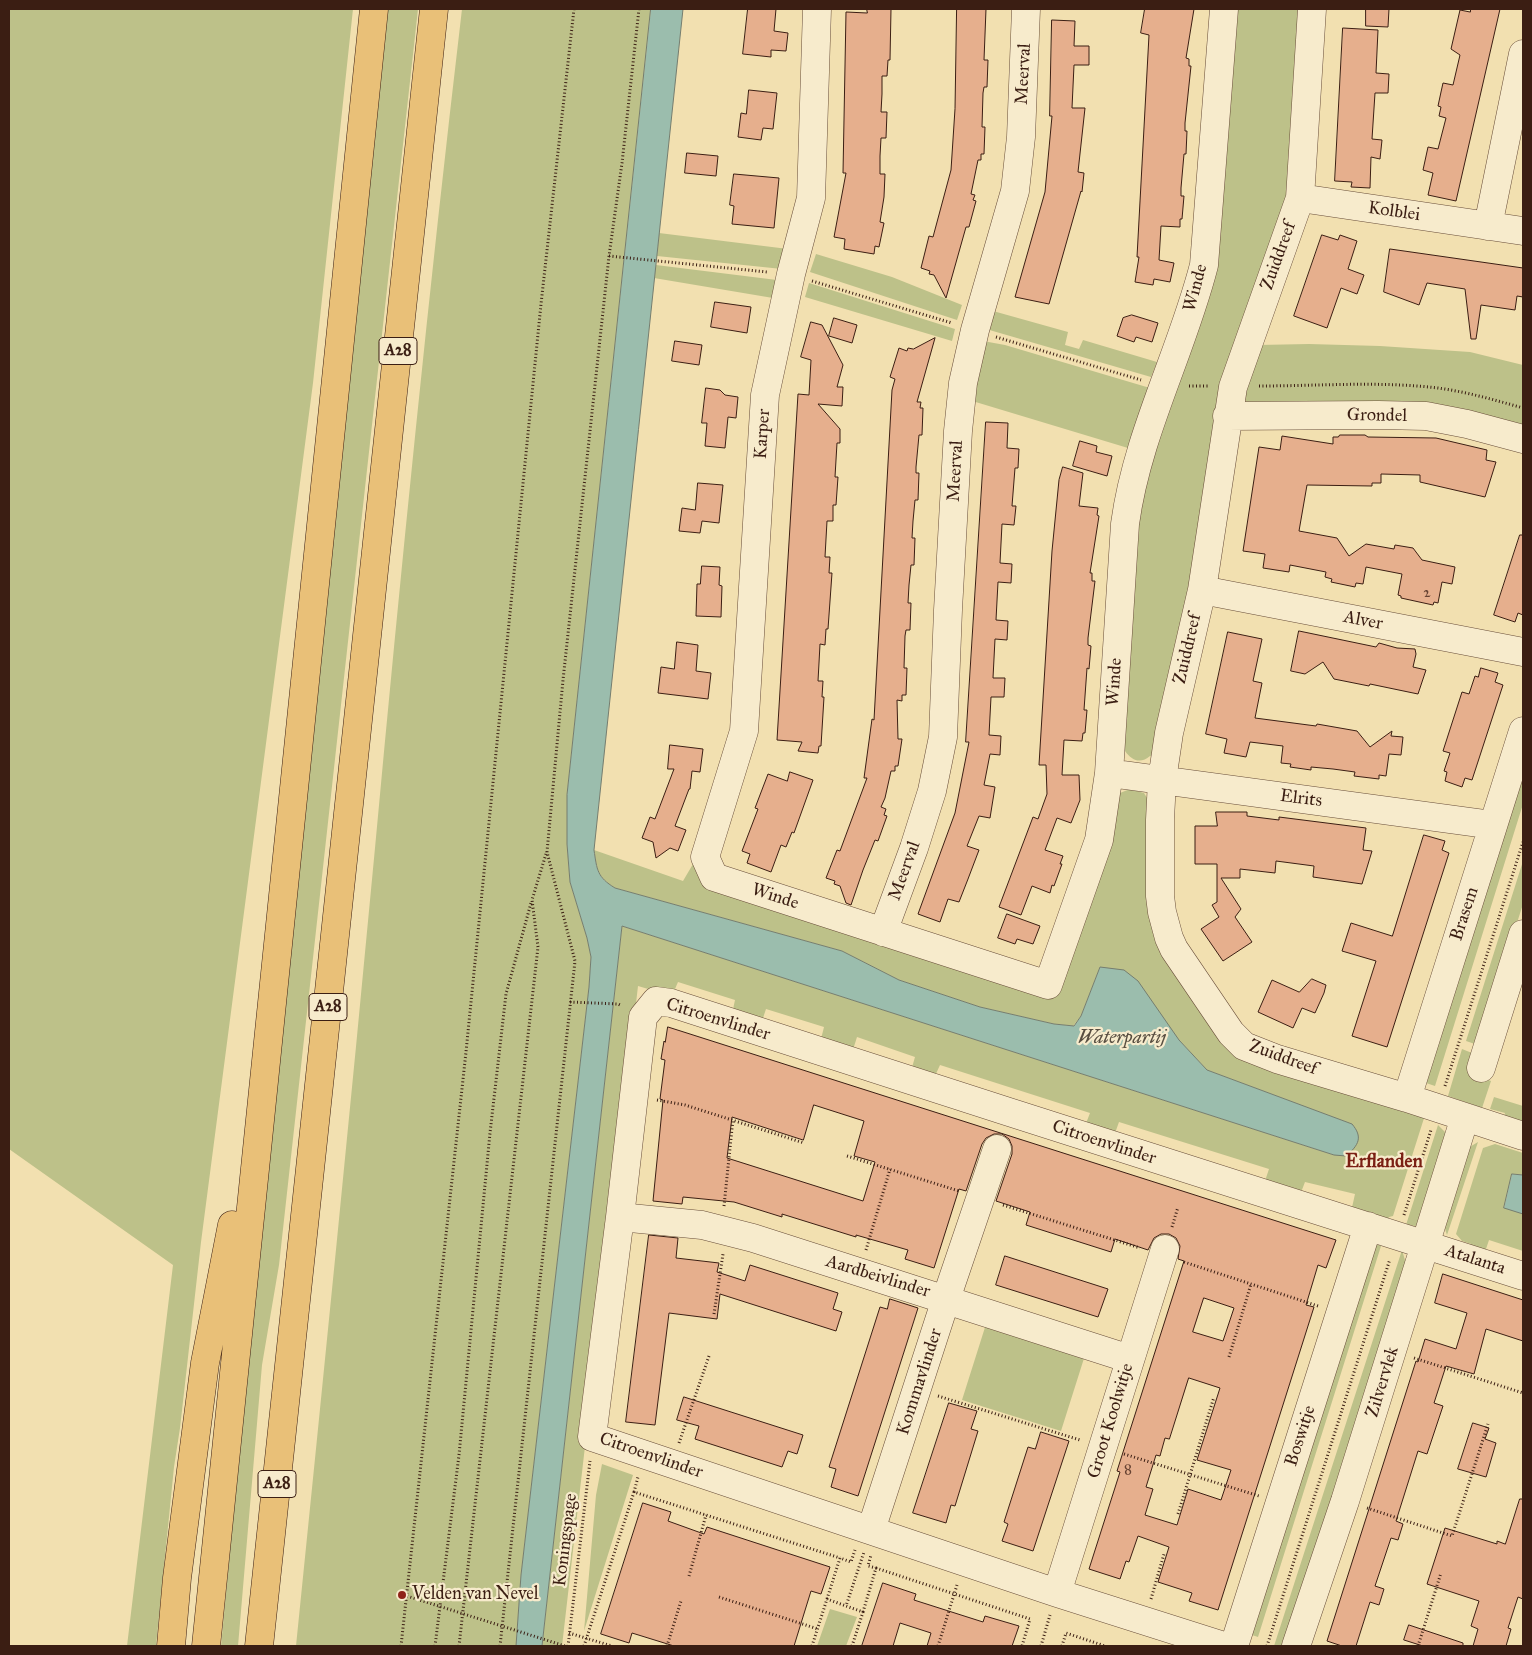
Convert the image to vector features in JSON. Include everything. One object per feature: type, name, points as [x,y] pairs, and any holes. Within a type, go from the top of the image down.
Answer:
[{"type":"highway","points":[[206,1646],[374,9]]},
{"type":"highway","name":"A28","points":[[259,1646],[434,9]]},
{"type":"highway","points":[[171,1646],[177,1578],[205,1363],[265,1061]]},
{"type":"street","name":"Karper","points":[[705,857],[744,731],[766,395],[791,274],[811,198],[817,9]]},
{"type":"street","name":"Meerval","points":[[883,932],[914,848],[932,791],[943,737],[958,431],[963,384],[975,330],[1015,191],[1021,137],[1026,9]]},
{"type":"street","name":"Winde","points":[[705,857],[714,877],[1048,985],[1100,840],[1109,774],[1127,506],[1135,472],[1163,386],[1196,295],[1204,264],[1224,9]]},
{"type":"street","name":"Zuiddreef","points":[[1312,9],[1300,198],[1233,387],[1202,590],[1169,733],[1162,780],[1160,820],[1160,896],[1163,918],[1174,949],[1231,1033],[1244,1046],[1277,1059],[1407,1098],[1523,1136]]},
{"type":"street","points":[[1488,226],[1523,54]]},
{"type":"street","name":"Kolblei","points":[[1300,198],[1523,231]]},
{"type":"street","name":"Grondel","points":[[1228,416],[1426,416],[1467,424],[1523,439]]},
{"type":"street","name":"Alver","points":[[1202,590],[1523,652]]},
{"type":"street","name":"Brasem","points":[[1407,1098],[1523,731]]},
{"type":"street","name":"Elrits","points":[[1109,774],[1493,825]]},
{"type":"street","points":[[1481,1068],[1523,934]]},
{"type":"street","name":"Citroenvlinder","points":[[1224,1646],[964,1562],[866,1544],[671,1463],[592,1437],[644,1017],[656,1001],[671,1003],[1003,1132],[1368,1226],[1426,1245]]},
{"type":"street","name":"Zilvervlek","points":[[1296,1646],[1345,1501],[1465,1117]]},
{"type":"street","name":"Kommavlinder","points":[[866,1544],[1003,1132]]},
{"type":"street","name":"Aardbeivlinder","points":[[620,1217],[702,1225],[753,1238],[1130,1359]]},
{"type":"street","name":"Boswitje","points":[[1234,1646],[1368,1226]]},
{"type":"street","name":"Atalanta","points":[[1426,1245],[1523,1276]]},
{"type":"street","name":"Groot Koolwitje","points":[[1057,1593],[1164,1252]]},
{"type":"path","points":[[402,1646],[474,976],[541,304],[574,9]]},
{"type":"path","points":[[435,1646],[459,1455],[489,1143],[506,994],[547,852],[563,680],[609,256],[622,163],[639,9]]},
{"type":"path","points":[[609,256],[791,274],[1163,386],[1385,386],[1438,388],[1485,397],[1523,408]]},
{"type":"path","points":[[500,1646],[575,961],[547,852]]},
{"type":"path","points":[[459,1646],[538,947],[532,900]]},
{"type":"path","points":[[570,1002],[618,1004]]},
{"type":"path","points":[[651,1099],[685,1104],[804,1143]]},
{"type":"path","points":[[714,1314],[724,1230],[733,1120]]},
{"type":"path","points":[[847,1156],[890,1169],[984,1192],[1327,1309]]},
{"type":"path","points":[[860,1272],[890,1169]]},
{"type":"path","points":[[1229,1357],[1251,1284]]},
{"type":"path","points":[[1393,1350],[1523,1393]]},
{"type":"path","points":[[671,1463],[709,1356]]},
{"type":"path","points":[[1178,1514],[1214,1397]]},
{"type":"path","points":[[1345,1501],[1452,1536],[1488,1424]]},
{"type":"path","name":"Koningspage","points":[[566,1646],[592,1437]]},
{"type":"path","name":"Citroenvlinder","points":[[584,1646],[637,1483]]},
{"type":"path","points":[[634,1492],[851,1562],[866,1544]]},
{"type":"path","points":[[689,1576],[706,1515]]},
{"type":"path","points":[[866,1544],[868,1566],[1030,1618],[1022,1646]]},
{"type":"path","points":[[846,1606],[866,1544]]},
{"type":"path","points":[[1144,1621],[1164,1554]]},
{"type":"path","points":[[812,1646],[840,1558]]},
{"type":"path","points":[[938,1646],[964,1562]]},
{"type":"path","points":[[852,1646],[876,1568]]},
{"type":"path","points":[[1418,1646],[1441,1573]]},
{"type":"path","points":[[1041,1646],[1057,1593]]},
{"type":"path","points":[[407,1596],[566,1646]]},
{"type":"path","points":[[719,1597],[818,1629]]},
{"type":"path","points":[[827,1599],[863,1612]]},
{"type":"path","points":[[667,1646],[681,1601]]},
{"type":"path","points":[[569,1633],[612,1646]]},
{"type":"path","points":[[1062,1646],[1066,1633],[1105,1646]]},
{"type":"green space","points":[[9,9],[353,9],[313,383],[201,1242],[174,1467],[156,1646],[127,1646],[173,1265],[9,1149]]},
{"type":"green space","points":[[385,9],[418,9],[279,1265],[262,1365],[238,1646],[221,1646],[270,1124]]},
{"type":"green space","points":[[462,9],[651,9],[567,795],[567,844],[570,882],[591,957],[589,987],[521,1575],[516,1646],[296,1646],[416,428]]},
{"type":"green space","points":[[1232,9],[1300,9],[1289,186],[1193,589],[1156,758],[1150,756],[1140,761],[1131,757],[1125,751],[1119,752],[1138,499],[1199,312]]},
{"type":"green space","points":[[659,233],[788,249],[782,269],[657,256]]},
{"type":"green space","points":[[816,254],[892,277],[962,305],[957,320],[810,272]]},
{"type":"green space","points":[[656,265],[777,280],[773,298],[654,278]]},
{"type":"green space","points":[[809,283],[955,329],[952,341],[805,297]]},
{"type":"green space","points":[[993,311],[1068,332],[1065,345],[1079,349],[1083,340],[1157,362],[1151,377],[986,329]]},
{"type":"green space","points":[[983,341],[1005,345],[1150,388],[1128,448],[969,400]]},
{"type":"green space","points":[[1258,345],[1380,346],[1470,352],[1523,365],[1523,428],[1246,402],[1243,393]]},
{"type":"green space","points":[[1523,755],[1523,804],[1435,1086],[1423,1082]]},
{"type":"green space","points":[[1130,789],[1144,793],[1152,806],[1150,918],[1218,1037],[1425,1115],[1393,1216],[1389,1217],[1386,1223],[1351,1212],[1355,1194],[1305,1182],[1300,1195],[1264,1184],[1269,1169],[1119,1122],[1114,1136],[1085,1126],[1090,1113],[940,1065],[934,1078],[911,1071],[915,1057],[857,1037],[852,1053],[820,1043],[824,1027],[766,1009],[761,1024],[732,1014],[735,1000],[678,982],[672,996],[638,986],[562,1646],[542,1646],[622,926],[1334,1155],[1351,1124],[1207,1070],[1179,1040],[1100,967],[1081,1016],[1073,1026],[1054,1024],[980,1007],[899,980],[842,951],[615,888],[601,876],[594,850],[683,881],[693,864],[712,887],[1052,995],[1120,793]]},
{"type":"green space","points":[[1523,861],[1523,904],[1478,1045],[1466,1041]]},
{"type":"green space","points":[[1462,1049],[1477,1055],[1470,1073],[1491,1081],[1482,1108],[1448,1096]]},
{"type":"green space","points":[[1494,1097],[1523,1106],[1523,1127],[1503,1120],[1505,1113],[1490,1109]]},
{"type":"green space","points":[[1438,1125],[1448,1135],[1424,1216],[1416,1226],[1406,1225]]},
{"type":"green space","points":[[1478,1142],[1447,1235],[1444,1226],[1468,1148]]},
{"type":"green space","points":[[1495,1144],[1523,1153],[1523,1175],[1512,1174],[1504,1207],[1523,1214],[1523,1251],[1489,1240],[1484,1255],[1469,1250],[1471,1244],[1462,1241],[1456,1234],[1483,1148]]},
{"type":"green space","points":[[1370,1241],[1381,1246],[1258,1637],[1246,1633]]},
{"type":"green space","points":[[1402,1250],[1407,1267],[1289,1642],[1274,1646]]},
{"type":"green space","points":[[987,1321],[1086,1352],[1061,1431],[962,1400]]},
{"type":"green space","points":[[602,1464],[633,1475],[584,1631],[596,1495]]},
{"type":"green space","points":[[830,1609],[857,1617],[846,1646],[817,1646]]},
{"type":"water","name":"Waterpartij","points":[[651,9],[683,9],[594,850],[597,868],[601,876],[615,888],[842,951],[899,980],[980,1007],[1054,1024],[1074,1026],[1081,1016],[1100,967],[1124,970],[1138,981],[1179,1040],[1207,1070],[1352,1124],[1358,1133],[1358,1141],[1346,1156],[1334,1155],[622,926],[542,1646],[516,1646],[521,1575],[591,957],[570,882],[567,844],[567,795]]},
{"type":"water","points":[[1512,1174],[1523,1175],[1523,1214],[1504,1208]]},
{"type":"building","points":[[748,9],[776,9],[774,31],[788,33],[786,51],[771,50],[771,57],[743,54]]},
{"type":"building","points":[[867,9],[891,9],[890,60],[888,60],[887,76],[882,76],[881,112],[887,112],[886,138],[881,138],[880,156],[880,174],[885,174],[880,222],[884,223],[879,247],[875,246],[874,254],[844,249],[845,239],[834,237],[846,173],[843,173],[846,12],[867,13]]},
{"type":"building","points":[[957,9],[986,9],[984,60],[988,60],[987,87],[984,87],[983,93],[982,127],[985,127],[984,154],[981,154],[981,160],[978,160],[971,194],[975,195],[973,200],[976,201],[969,227],[966,227],[946,298],[934,275],[929,274],[930,271],[921,268],[929,236],[933,237],[951,170],[955,109]]},
{"type":"building","points":[[1145,9],[1194,9],[1186,58],[1189,59],[1189,66],[1191,66],[1185,123],[1185,131],[1187,131],[1186,154],[1184,154],[1181,188],[1181,196],[1184,196],[1182,219],[1180,219],[1180,227],[1161,226],[1159,260],[1174,263],[1170,282],[1154,279],[1153,285],[1135,282],[1139,257],[1137,257],[1149,35],[1141,33]]},
{"type":"building","points":[[1366,9],[1389,9],[1388,27],[1366,26]]},
{"type":"building","points":[[1471,9],[1500,9],[1456,201],[1428,195],[1433,173],[1423,170],[1428,147],[1438,149],[1446,118],[1439,116],[1441,107],[1438,106],[1443,83],[1453,85],[1460,55],[1451,49],[1460,10],[1470,12]]},
{"type":"building","points":[[1052,20],[1075,21],[1074,46],[1089,46],[1089,65],[1074,65],[1072,108],[1085,108],[1078,172],[1084,173],[1082,192],[1049,304],[1015,297],[1045,192],[1052,116],[1050,116]]},
{"type":"building","points":[[1343,28],[1378,30],[1376,73],[1389,74],[1388,93],[1375,93],[1372,139],[1382,140],[1380,159],[1371,157],[1370,188],[1351,187],[1352,182],[1335,181]]},
{"type":"building","points":[[749,90],[777,93],[773,129],[763,128],[761,140],[738,137],[741,113],[746,114]]},
{"type":"building","points":[[687,153],[718,156],[716,176],[685,173]]},
{"type":"building","points":[[734,174],[779,178],[774,228],[732,224],[734,206],[730,205]]},
{"type":"building","points":[[1322,235],[1338,240],[1340,235],[1357,241],[1348,269],[1364,275],[1357,294],[1341,288],[1327,328],[1294,316]]},
{"type":"building","points":[[1390,249],[1523,268],[1523,297],[1517,296],[1515,310],[1481,305],[1476,339],[1471,339],[1465,289],[1427,283],[1419,305],[1384,292]]},
{"type":"building","points":[[715,302],[751,307],[747,333],[711,327]]},
{"type":"building","points":[[1132,315],[1158,323],[1152,342],[1136,337],[1134,342],[1117,336],[1123,318]]},
{"type":"building","points":[[834,318],[857,325],[852,343],[829,336]]},
{"type":"building","points":[[811,322],[822,325],[843,365],[837,387],[843,387],[842,406],[818,404],[840,429],[840,443],[837,443],[835,477],[838,477],[836,505],[833,505],[833,521],[827,521],[825,557],[830,557],[829,573],[832,573],[828,629],[826,629],[825,645],[820,644],[818,681],[823,681],[822,697],[824,697],[821,746],[819,746],[818,753],[798,751],[802,742],[777,740],[798,394],[809,395],[811,360],[801,357]]},
{"type":"building","points":[[935,338],[917,402],[921,402],[920,408],[923,408],[922,435],[919,435],[916,467],[916,473],[919,473],[918,500],[915,500],[912,538],[915,538],[914,565],[911,565],[909,585],[908,603],[911,603],[910,630],[906,630],[905,636],[904,668],[907,668],[906,695],[902,695],[902,701],[897,700],[898,739],[902,739],[898,766],[895,766],[895,771],[891,771],[881,807],[886,809],[884,815],[887,816],[878,841],[875,840],[851,905],[846,903],[840,886],[834,884],[835,881],[826,878],[837,850],[840,851],[867,778],[864,778],[872,719],[874,720],[892,390],[895,379],[890,377],[899,348],[907,351],[908,348],[913,349]]},
{"type":"building","points":[[675,341],[702,345],[699,365],[672,361]]},
{"type":"building","points":[[706,388],[720,390],[725,395],[738,397],[736,418],[728,417],[725,448],[705,446],[707,423],[702,423]]},
{"type":"building","points":[[986,422],[1008,423],[1007,448],[1019,449],[1018,468],[1015,468],[1012,506],[1016,506],[1014,525],[1002,524],[1000,563],[1012,564],[1011,583],[998,582],[996,620],[1008,621],[1007,640],[995,639],[993,678],[1005,678],[1004,697],[991,697],[989,735],[1001,736],[1000,755],[990,754],[984,785],[995,787],[990,818],[979,816],[967,846],[979,850],[959,902],[948,899],[940,922],[918,914],[955,813],[969,742],[966,742]]},
{"type":"building","points":[[1340,435],[1436,438],[1487,450],[1486,460],[1496,462],[1485,497],[1420,482],[1420,475],[1381,474],[1381,483],[1372,483],[1372,486],[1307,485],[1299,531],[1337,538],[1349,556],[1366,544],[1394,549],[1395,545],[1413,548],[1422,560],[1455,567],[1452,584],[1442,582],[1438,603],[1434,602],[1433,605],[1401,598],[1398,595],[1402,574],[1366,567],[1363,584],[1356,583],[1355,587],[1331,582],[1332,579],[1325,577],[1326,572],[1290,565],[1289,572],[1263,568],[1265,554],[1243,551],[1259,447],[1280,450],[1282,436],[1333,444],[1333,437]]},
{"type":"building","points":[[1080,441],[1097,446],[1096,452],[1112,456],[1107,476],[1073,466]]},
{"type":"building","points":[[1063,467],[1083,473],[1079,506],[1098,508],[1097,515],[1099,516],[1090,573],[1092,573],[1092,581],[1095,581],[1088,638],[1088,645],[1091,646],[1089,669],[1087,668],[1084,710],[1087,710],[1085,733],[1083,733],[1082,741],[1064,740],[1062,775],[1079,775],[1080,800],[1071,823],[1057,818],[1045,850],[1063,856],[1054,886],[1052,885],[1050,893],[1032,886],[1021,915],[999,907],[1033,817],[1038,819],[1047,794],[1046,765],[1039,765],[1052,551],[1059,480]]},
{"type":"building","points":[[698,483],[723,485],[719,523],[702,521],[700,533],[679,531],[682,508],[695,510]]},
{"type":"building","points":[[1520,535],[1523,535],[1523,615],[1518,613],[1515,622],[1494,615]]},
{"type":"building","points":[[702,566],[720,567],[719,585],[722,586],[721,617],[696,616],[697,584],[700,584]]},
{"type":"building","points":[[1299,631],[1376,647],[1379,643],[1397,648],[1415,649],[1416,654],[1413,667],[1426,670],[1418,694],[1334,679],[1323,662],[1305,674],[1291,671]]},
{"type":"building","points":[[1228,632],[1262,639],[1253,681],[1262,683],[1255,718],[1316,726],[1317,724],[1357,731],[1370,747],[1392,731],[1391,736],[1403,737],[1401,755],[1389,754],[1386,776],[1379,775],[1379,779],[1354,776],[1355,772],[1333,769],[1311,767],[1311,770],[1290,767],[1291,764],[1281,763],[1283,746],[1250,742],[1246,757],[1224,753],[1227,739],[1206,734]]},
{"type":"building","points":[[677,642],[698,645],[696,671],[711,673],[708,699],[658,693],[661,667],[674,669]]},
{"type":"building","points":[[1481,668],[1498,673],[1495,682],[1503,685],[1472,780],[1465,778],[1462,787],[1445,781],[1447,772],[1444,771],[1450,753],[1443,751],[1462,692],[1469,694],[1475,676],[1478,677]]},
{"type":"building","points":[[670,745],[703,749],[700,772],[692,771],[690,789],[675,826],[686,830],[678,851],[670,848],[656,858],[653,842],[642,838],[650,817],[655,819],[674,769],[668,769]]},
{"type":"building","points":[[790,772],[813,780],[794,833],[792,832],[786,847],[781,845],[771,872],[747,863],[750,854],[742,851],[758,809],[755,808],[768,774],[787,781]]},
{"type":"building","points":[[1216,812],[1247,812],[1247,816],[1279,820],[1279,817],[1366,828],[1363,850],[1372,851],[1362,884],[1313,877],[1314,866],[1276,861],[1275,873],[1240,869],[1240,878],[1221,878],[1241,909],[1235,917],[1252,942],[1223,961],[1201,929],[1219,917],[1212,905],[1217,902],[1217,864],[1195,864],[1195,826],[1217,826]]},
{"type":"building","points":[[1424,835],[1445,841],[1442,850],[1449,853],[1387,1047],[1352,1036],[1376,961],[1342,951],[1351,923],[1392,936]]},
{"type":"building","points":[[1007,914],[1040,926],[1033,944],[1017,939],[1015,944],[998,938]]},
{"type":"building","points":[[1312,979],[1326,985],[1324,993],[1315,1013],[1302,1008],[1293,1028],[1258,1012],[1272,980],[1299,992]]},
{"type":"building","points":[[668,1027],[1336,1240],[1326,1268],[1318,1265],[1306,1305],[1314,1307],[1218,1610],[1189,1601],[1192,1593],[1158,1582],[1169,1547],[1138,1536],[1129,1562],[1126,1561],[1120,1579],[1089,1569],[1120,1472],[1117,1471],[1184,1261],[1178,1259],[1180,1246],[1176,1238],[1169,1234],[1161,1234],[1154,1238],[1148,1250],[1115,1239],[1111,1252],[1026,1225],[1030,1212],[996,1201],[1012,1154],[1012,1146],[1009,1139],[1002,1134],[994,1134],[986,1138],[982,1144],[966,1191],[959,1189],[934,1268],[905,1259],[908,1250],[856,1235],[856,1237],[782,1214],[782,1217],[734,1202],[683,1197],[682,1204],[653,1201],[663,1100],[660,1099],[665,1060],[661,1059]],"holes":[[[814,1105],[864,1121],[854,1156],[875,1162],[863,1201],[727,1158],[732,1117],[803,1140]],[[1204,1298],[1234,1308],[1223,1341],[1193,1332]],[[1189,1378],[1220,1388],[1197,1460],[1231,1470],[1221,1500],[1188,1489],[1177,1525],[1145,1515],[1153,1489],[1146,1487],[1156,1455],[1160,1456],[1165,1438],[1169,1439]]]},
{"type":"building","points":[[649,1235],[678,1238],[676,1258],[719,1263],[717,1272],[745,1281],[750,1265],[838,1293],[833,1309],[842,1312],[836,1331],[720,1294],[717,1319],[669,1313],[655,1425],[626,1422]]},
{"type":"building","points":[[1005,1256],[1108,1289],[1098,1317],[996,1285]]},
{"type":"building","points":[[1443,1274],[1523,1300],[1523,1341],[1486,1329],[1474,1374],[1446,1366],[1434,1403],[1443,1406],[1427,1454],[1418,1451],[1396,1521],[1403,1524],[1398,1540],[1391,1538],[1375,1586],[1384,1589],[1379,1605],[1370,1602],[1356,1646],[1342,1646],[1327,1641],[1416,1361],[1418,1362],[1425,1339],[1456,1349],[1467,1313],[1435,1303]]},
{"type":"building","points":[[890,1299],[918,1308],[858,1496],[831,1487],[836,1469],[829,1467],[880,1307],[887,1309]]},
{"type":"building","points":[[684,1397],[803,1435],[797,1454],[788,1451],[782,1467],[695,1439],[699,1426],[677,1420]]},
{"type":"building","points":[[949,1403],[977,1411],[971,1429],[978,1431],[955,1506],[951,1505],[946,1523],[913,1513]]},
{"type":"building","points":[[1473,1423],[1489,1428],[1485,1439],[1496,1443],[1486,1477],[1458,1469]]},
{"type":"building","points":[[1041,1432],[1069,1441],[1033,1551],[1002,1541],[1008,1524],[1004,1522],[1028,1447],[1035,1449]]},
{"type":"building","points":[[1520,1499],[1523,1499],[1523,1599],[1518,1597],[1508,1628],[1511,1629],[1506,1646],[1473,1646],[1478,1629],[1471,1626],[1479,1601],[1427,1584],[1445,1528],[1497,1544],[1497,1541],[1505,1544]]},
{"type":"building","points":[[643,1503],[671,1512],[668,1521],[704,1534],[707,1527],[830,1567],[821,1594],[811,1591],[794,1646],[674,1646],[632,1633],[629,1643],[601,1634]]},
{"type":"building","points":[[883,1583],[916,1594],[914,1600],[983,1622],[985,1616],[1019,1626],[1012,1646],[927,1646],[931,1633],[900,1623],[893,1646],[862,1646]]},
{"type":"building","points":[[1409,1625],[1463,1643],[1463,1646],[1423,1646],[1404,1640]]},
{"type":"place","name":"Velden van Nevel","points":[[402,1595]]},
{"type":"district","name":"Erflanden","points":[[1384,1162]]}]
